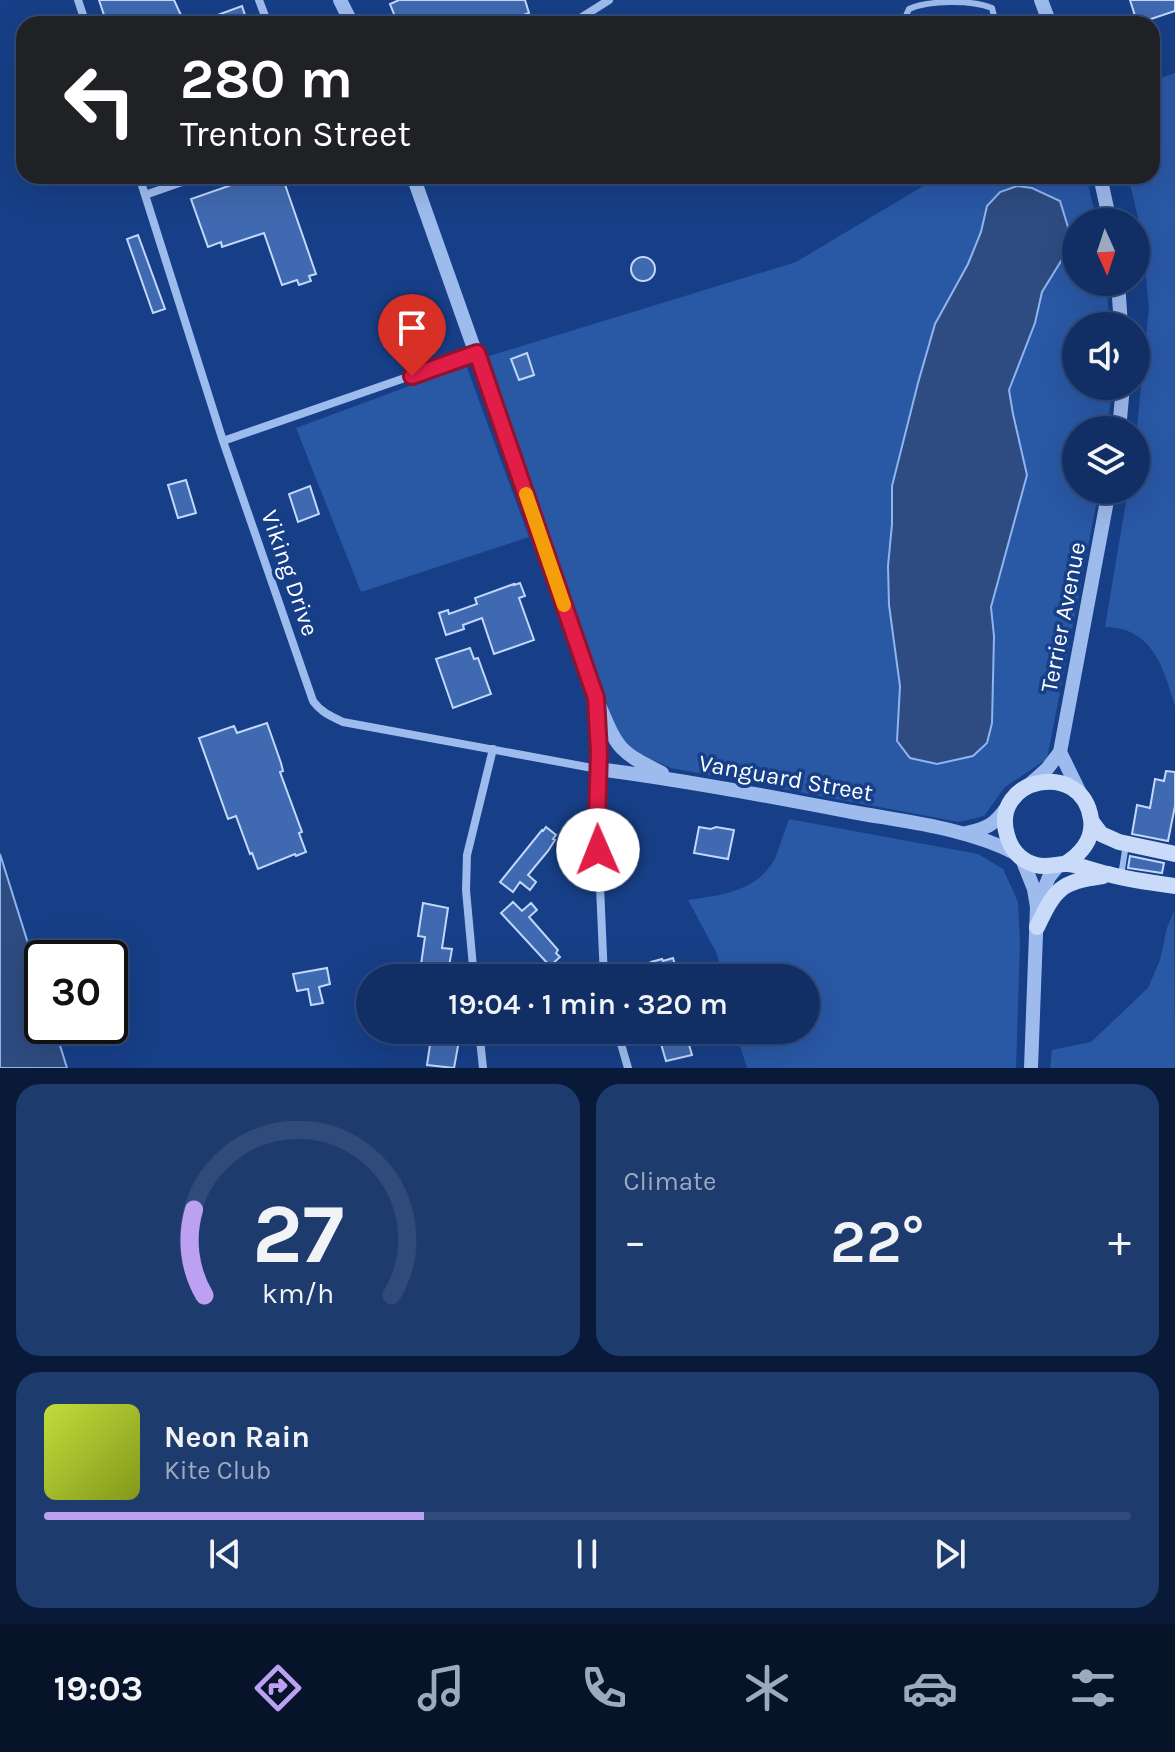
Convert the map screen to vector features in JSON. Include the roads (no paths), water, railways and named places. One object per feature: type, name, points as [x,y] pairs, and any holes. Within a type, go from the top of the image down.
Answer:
[{"type":"main road","points":[[1061,865],[1076,857],[1085,847],[1092,822],[1089,808],[1081,795],[1057,782],[1043,781],[1029,785],[1018,793],[1005,817],[1009,843],[1020,856],[1045,867],[1061,865],[1175,886]]},
{"type":"main road","points":[[1092,822],[1101,834],[1126,844],[1175,854]]},
{"type":"main road","points":[[1037,927],[1052,897],[1064,886],[1081,879],[1116,876]]},
{"type":"street","points":[[584,16],[609,0]]},
{"type":"street","name":"Viking Drive","points":[[142,184],[223,441],[313,701],[319,709],[343,722],[598,769]]},
{"type":"street","points":[[145,195],[176,184]]},
{"type":"street","points":[[416,184],[596,698],[613,738],[634,760],[676,781]]},
{"type":"street","points":[[1102,184],[1107,208]]},
{"type":"street","points":[[223,441],[477,353]]},
{"type":"street","name":"Terrier Avenue","points":[[1060,752],[1106,504]]},
{"type":"street","points":[[596,698],[603,964]]},
{"type":"street","points":[[473,964],[466,890],[467,855],[493,749]]},
{"type":"street","points":[[1029,785],[1060,752],[1081,795]]},
{"type":"street","name":"Vanguard Street","points":[[598,769],[966,833],[1020,856]]},
{"type":"street","points":[[966,833],[996,823],[1010,804]]},
{"type":"street","points":[[1020,856],[1034,889],[1037,907],[1031,1068]]},
{"type":"street","points":[[1037,907],[1049,877],[1061,865]]},
{"type":"street","points":[[480,1044],[483,1068]]},
{"type":"street","points":[[621,1044],[628,1068]]},
{"type":"lane","points":[[906,16],[909,9],[920,3],[967,0],[983,2],[992,8],[994,16]]},
{"type":"lane","points":[[1116,876],[1126,844]]}]
